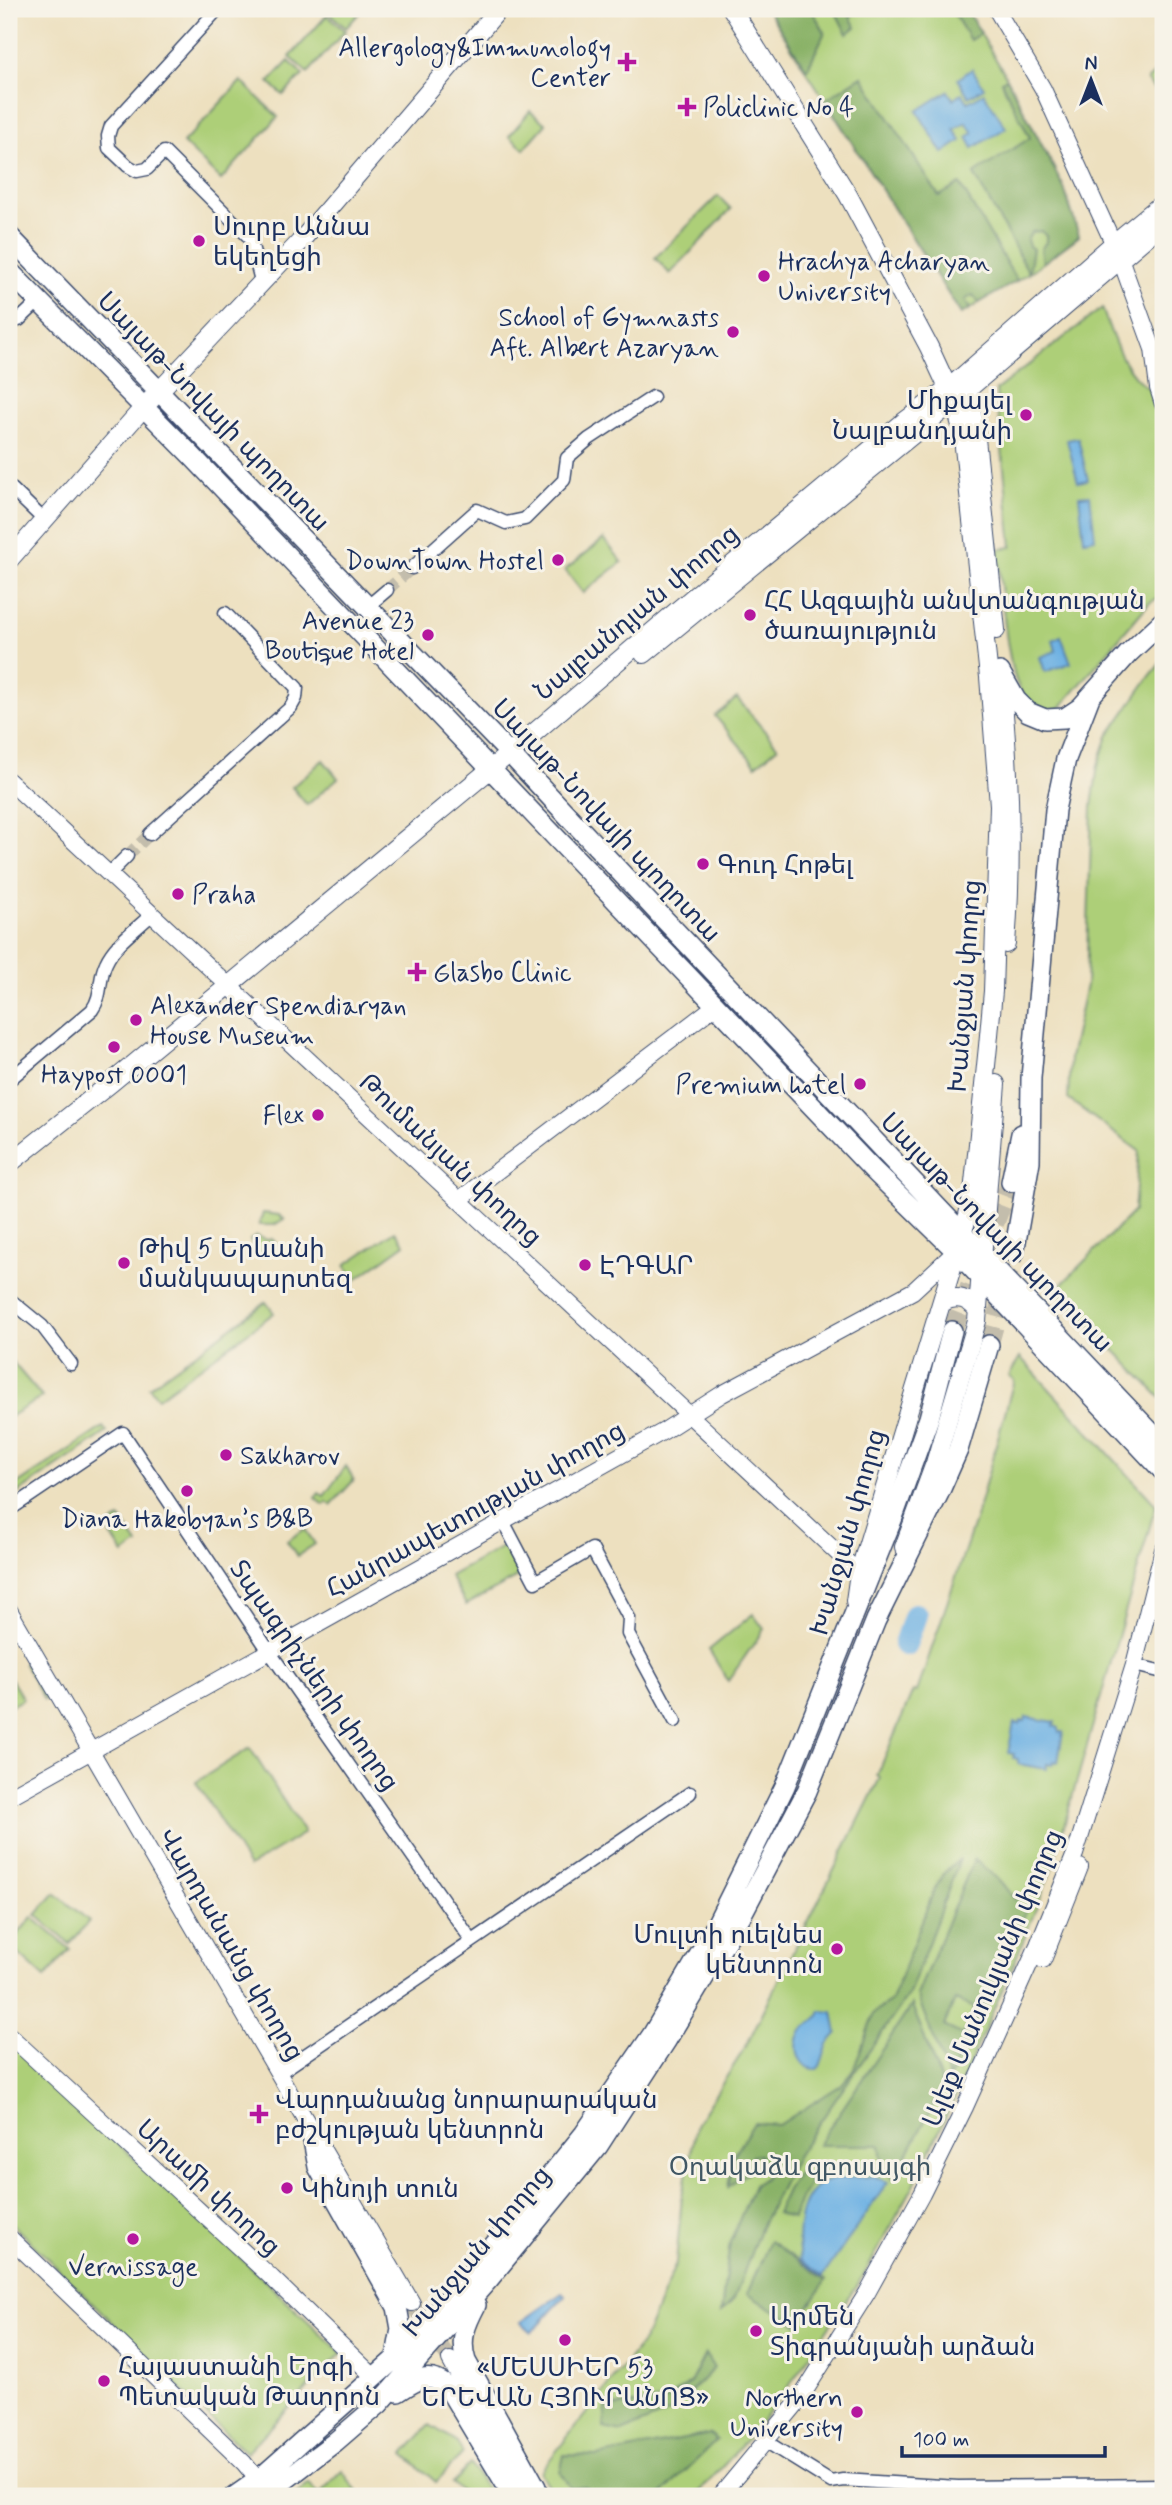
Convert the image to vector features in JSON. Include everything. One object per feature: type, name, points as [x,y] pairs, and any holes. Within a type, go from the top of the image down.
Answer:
[{"type":"main road","points":[[9,559],[144,407],[262,285],[499,9]]},
{"type":"main road","name":"Խանջյան փողոց","points":[[261,2488],[374,2376],[396,2358],[535,2197],[611,2098],[652,2035],[711,1934],[774,1808],[841,1650],[854,1611],[859,1573],[973,1193],[993,992],[999,805],[989,677],[963,442],[951,395],[929,347],[848,195],[732,9]]},
{"type":"main road","name":"Նալբանդյան փողոց","points":[[951,395],[968,389],[1117,251],[1163,203]]},
{"type":"main road","name":"Նալբանդյան փողոց","points":[[9,1164],[231,988],[951,395],[1117,251],[1163,223]]},
{"type":"main road","name":"Սայաթ-Նովայի պողոտա","points":[[9,236],[512,756],[912,1181],[960,1242],[981,1279],[1163,1471]]},
{"type":"main road","name":"Սայաթ-Նովայի պողոտա","points":[[9,271],[144,407],[898,1196],[960,1242],[982,1253],[1163,1445]]},
{"type":"main road","name":"Խանջյան փողոց","points":[[235,2496],[261,2488],[335,2442],[379,2404],[489,2279],[598,2146],[717,1958],[807,1791],[887,1597],[935,1463],[978,1311],[1011,878],[1009,760],[975,429],[968,389]]},
{"type":"main road","points":[[1000,672],[1022,708],[1045,719],[1065,718],[1080,708],[1129,653],[1163,621]]},
{"type":"main road","points":[[1014,1253],[1030,1161],[1031,1078],[1057,798],[1066,759],[1090,697]]},
{"type":"main road","name":"Նալբանդյան փողոց","points":[[9,1177],[117,1091],[231,988]]},
{"type":"main road","points":[[1011,1182],[1031,1078]]},
{"type":"main road","points":[[942,1303],[950,1298],[963,1299],[972,1303],[978,1311]]},
{"type":"main road","points":[[854,1611],[892,1520],[929,1418],[953,1331]]},
{"type":"main road","points":[[887,1597],[958,1450],[989,1345]]},
{"type":"main road","points":[[312,2135],[318,2167],[397,2308],[401,2329],[396,2358]]},
{"type":"main road","points":[[489,2279],[465,2327],[462,2342],[464,2355],[536,2487],[538,2496]]},
{"type":"main road","points":[[379,2404],[427,2376],[443,2383],[450,2389],[513,2496]]},
{"type":"street","points":[[218,9],[111,126],[109,148],[128,166],[138,171],[147,169],[164,152],[250,238],[262,285]]},
{"type":"street","points":[[996,9],[1043,89],[1117,251],[1153,348],[1163,364]]},
{"type":"street","points":[[19,320],[39,301]]},
{"type":"street","points":[[1153,348],[1158,388],[1163,404]]},
{"type":"street","points":[[412,568],[477,510],[506,523],[525,519],[564,480],[567,458],[589,439],[653,397]]},
{"type":"street","points":[[12,489],[44,520]]},
{"type":"street","points":[[367,607],[387,590]]},
{"type":"street","points":[[150,834],[290,708],[296,698],[297,688],[225,613]]},
{"type":"street","name":"Թումանյան փողոց","points":[[9,781],[859,1573]]},
{"type":"street","points":[[109,874],[127,856]]},
{"type":"street","points":[[9,1080],[92,1010],[100,1000],[104,966],[111,953],[152,914]]},
{"type":"street","points":[[459,1200],[715,1006]]},
{"type":"street","name":"Հանրապետության փողոց","points":[[9,1797],[503,1521],[722,1394],[913,1291],[960,1242]]},
{"type":"street","points":[[9,1299],[42,1325],[71,1364]]},
{"type":"street","name":"Տպագրիչների փողոց","points":[[9,1510],[122,1433],[269,1651],[472,1941]]},
{"type":"street","points":[[503,1521],[535,1582],[592,1549],[629,1618],[628,1634],[675,1721]]},
{"type":"street","name":"Ալեք Մանուկյանի փողոց","points":[[720,2496],[803,2404],[885,2276],[930,2198],[973,2110],[1063,1916],[1105,1797],[1139,1666],[1163,1550]]},
{"type":"street","name":"Ալեք Մանուկյանի փողոց","points":[[1139,1666],[1163,1591]]},
{"type":"street","name":"Վարդանանց փողոց","points":[[9,1610],[412,2303]]},
{"type":"street","points":[[1139,1666],[1163,1672]]},
{"type":"street","points":[[279,2073],[690,1793]]},
{"type":"street","name":"Արամի փողոց","points":[[9,2035],[374,2376]]},
{"type":"street","points":[[9,2237],[244,2463],[261,2488]]},
{"type":"street","points":[[450,2360],[526,2496]]},
{"type":"street","points":[[769,2444],[831,2482],[844,2480],[958,2487],[1163,2485]]},
{"type":"street","name":"Ալեք Մանուկյանի փողոց","points":[[732,2496],[769,2444]]},
{"type":"green space","points":[[330,9],[363,9],[346,28],[328,12]]},
{"type":"green space","points":[[767,9],[966,9],[1007,78],[1064,188],[1079,236],[1029,273],[961,314]]},
{"type":"green space","points":[[767,9],[811,9],[825,32],[807,70]]},
{"type":"green space","points":[[834,9],[854,9],[856,12],[850,17],[856,27],[847,34]]},
{"type":"green space","points":[[951,9],[966,9],[981,33],[970,40]]},
{"type":"green space","points":[[327,15],[345,31],[308,73],[290,57]]},
{"type":"green space","points":[[289,61],[303,75],[283,95],[269,82]]},
{"type":"green space","points":[[1163,66],[1163,100],[1147,80]]},
{"type":"green space","points":[[862,76],[939,196],[960,184],[1017,281],[979,303],[973,295],[965,300],[970,309],[961,314],[825,100]]},
{"type":"green space","points":[[1007,78],[1064,188],[1079,236],[1043,263],[1041,249],[1046,242],[1046,236],[1041,231],[1032,232],[1027,240],[1033,249],[1029,273],[974,174],[1030,138],[1001,81]]},
{"type":"green space","points":[[241,81],[278,117],[221,180],[183,143]]},
{"type":"green space","points":[[530,111],[546,124],[524,149],[509,136]]},
{"type":"green space","points":[[718,196],[731,209],[670,274],[655,258]]},
{"type":"green space","points":[[1102,308],[1125,363],[1149,389],[1163,443],[1163,595],[1149,603],[1061,707],[1048,711],[1022,693],[1016,681],[1008,645],[998,549],[1012,547],[996,390]]},
{"type":"green space","points":[[604,539],[622,562],[583,593],[565,570]]},
{"type":"green space","points":[[1163,660],[1163,1400],[1056,1290],[1134,1211],[1139,1151],[1068,1099],[1070,1058],[1086,985],[1092,806],[1098,765],[1108,736]]},
{"type":"green space","points":[[737,698],[778,747],[756,765],[715,716]]},
{"type":"green space","points":[[323,760],[338,778],[307,805],[292,787]]},
{"type":"green space","points":[[263,1213],[279,1215],[284,1219],[274,1225],[259,1225]]},
{"type":"green space","points":[[395,1231],[405,1244],[355,1280],[345,1265]]},
{"type":"green space","points":[[256,1236],[272,1239],[276,1243],[260,1254],[250,1240]]},
{"type":"green space","points":[[266,1302],[274,1313],[158,1398],[149,1387]]},
{"type":"green space","name":"Օղակաձև զբոսայգի","points":[[1020,1357],[1156,1505],[1051,1871],[1017,1956],[913,2187],[865,2273],[792,2382],[743,2444],[696,2496],[554,2496],[540,2472],[644,2340],[676,2263],[682,2196],[697,2123],[745,2048],[880,1778],[877,1776],[913,1691],[917,1692],[976,1517],[1014,1380],[1009,1376]]},
{"type":"green space","points":[[9,1358],[42,1397],[9,1417]]},
{"type":"green space","points":[[103,1427],[107,1432],[9,1499],[9,1490]]},
{"type":"green space","points":[[346,1466],[354,1480],[331,1505],[327,1502],[324,1505],[315,1498],[319,1493],[324,1496]]},
{"type":"green space","points":[[120,1518],[138,1544],[124,1554],[106,1528]]},
{"type":"green space","points":[[305,1529],[315,1544],[297,1556],[287,1541]]},
{"type":"green space","points":[[506,1545],[522,1575],[466,1605],[450,1576]]},
{"type":"green space","points":[[753,1614],[764,1629],[728,1681],[709,1650]]},
{"type":"green space","points":[[29,1662],[48,1697],[44,1700],[24,1664]]},
{"type":"green space","points":[[9,1676],[23,1699],[9,1707]]},
{"type":"green space","points":[[250,1748],[304,1833],[249,1867],[196,1782]]},
{"type":"green space","points":[[960,1859],[909,1994],[797,2155],[760,2229],[734,2299],[721,2312],[730,2242],[754,2185],[767,2176],[759,2155],[752,2156],[753,2168],[728,2187],[734,2155],[754,2123],[779,2125],[841,2085],[853,2071],[874,2013],[891,2001],[934,1890],[944,1873]]},
{"type":"green space","points":[[974,1859],[999,1880],[1026,1912],[949,2079],[917,1995]],"holes":[[[955,2000],[975,2008],[963,2035],[944,2026]]]},
{"type":"green space","points":[[55,1893],[89,1921],[70,1944],[36,1915]]},
{"type":"green space","points":[[32,1917],[70,1949],[45,1978],[9,1945]]},
{"type":"green space","points":[[912,2005],[943,2087],[894,2179],[883,2171],[880,2145],[818,2145]]},
{"type":"green space","name":"Vernissage","points":[[9,2041],[342,2353],[246,2453],[9,2221]]},
{"type":"green space","points":[[801,2168],[810,2183],[793,2218],[776,2214],[787,2190]]},
{"type":"green space","points":[[770,2241],[826,2280],[798,2324],[747,2294]]},
{"type":"green space","points":[[705,2354],[714,2368],[671,2412],[622,2432],[604,2428],[606,2408],[666,2400],[690,2383]]},
{"type":"green space","points":[[430,2425],[457,2442],[463,2453],[436,2482],[404,2454]]},
{"type":"green space","points":[[710,2434],[717,2440],[660,2496],[596,2496],[585,2487],[571,2489],[560,2472],[564,2455],[597,2456]]},
{"type":"green space","points":[[470,2464],[491,2496],[467,2496],[452,2483]]},
{"type":"green space","points":[[342,2471],[361,2496],[294,2496],[309,2483],[318,2495]]},
{"type":"water","points":[[972,69],[984,88],[969,97],[958,79]]},
{"type":"water","points":[[948,91],[953,99],[962,93],[968,102],[984,93],[1006,128],[973,148],[967,137],[973,133],[966,122],[954,129],[961,141],[943,153],[917,111]]},
{"type":"water","points":[[1078,438],[1088,480],[1078,482],[1067,440]]},
{"type":"water","points":[[1090,495],[1095,538],[1084,540],[1079,496]]},
{"type":"water","points":[[1061,636],[1071,663],[1045,672],[1040,657],[1056,651],[1053,640]]},
{"type":"water","points":[[1026,1717],[1055,1722],[1054,1726],[1059,1728],[1059,1732],[1063,1732],[1058,1762],[1047,1764],[1046,1769],[1018,1764],[1018,1759],[1013,1758],[1014,1754],[1008,1753],[1014,1723],[1020,1724]]},
{"type":"water","points":[[821,2011],[833,2012],[837,2034],[828,2044],[817,2069],[810,2068],[801,2061],[797,2043],[802,2031],[818,2018]]},
{"type":"water","points":[[874,2176],[888,2182],[823,2276],[800,2260],[800,2216],[809,2196],[825,2182]]},
{"type":"water","points":[[562,2293],[565,2296],[532,2332],[521,2322]]},
{"type":"waterway","points":[[905,1644],[915,1615]]},
{"type":"tunnel","points":[[9,331],[19,320]]},
{"type":"tunnel","points":[[387,590],[412,568]]},
{"type":"tunnel","points":[[127,856],[150,834]]},
{"type":"tunnel","points":[[952,1331],[1011,1182]]},
{"type":"tunnel","points":[[989,1345],[1014,1253]]},
{"type":"tunnel","points":[[412,2303],[450,2360]]},
{"type":"place","name":"Allergology&Immunology Center","points":[[627,62]]},
{"type":"place","name":"Policlinic No 4","points":[[687,107]]},
{"type":"place","name":"Սուրբ Աննա եկեղեցի","points":[[199,241]]},
{"type":"place","name":"Hrachya Acharyan University","points":[[764,276]]},
{"type":"place","name":"School of Gymnasts Aft. Albert Azaryan","points":[[733,332]]},
{"type":"place","name":"Միքայել Նալբանդյանի","points":[[1026,415]]},
{"type":"place","name":"DownTown Hostel","points":[[558,560]]},
{"type":"place","name":"ՀՀ Ազգային անվտանգության ծառայություն","points":[[750,615]]},
{"type":"place","name":"Avenue 23 Boutique Hotel","points":[[428,635]]},
{"type":"place","name":"Գուդ Հոթել","points":[[703,864]]},
{"type":"place","name":"Praha","points":[[178,894]]},
{"type":"place","name":"Glasbo Clinic","points":[[417,972]]},
{"type":"place","name":"Alexander Spendiaryan House Museum","points":[[136,1020]]},
{"type":"place","name":"Haypost 0001","points":[[114,1047]]},
{"type":"place","name":"Premium hotel","points":[[860,1084]]},
{"type":"place","name":"Flex","points":[[318,1115]]},
{"type":"place","name":"Թիվ 5 Երևանի մանկապարտեզ","points":[[124,1263]]},
{"type":"place","name":"ԷԴԳԱՐ","points":[[585,1265]]},
{"type":"place","name":"Sakharov","points":[[226,1455]]},
{"type":"place","name":"Diana Hakobyan’s B&B","points":[[187,1491]]},
{"type":"place","name":"Մուլտի ուելնես կենտրոն","points":[[837,1949]]},
{"type":"place","name":"Վարդանանց նորարարական բժշկության կենտրոն","points":[[259,2114]]},
{"type":"place","name":"Կինոյի տուն","points":[[287,2188]]},
{"type":"place","name":"Vernissage","points":[[133,2239]]},
{"type":"place","name":"Արմեն Տիգրանյանի արձան","points":[[756,2331]]},
{"type":"place","name":"«ՄԵՍՍԻԵՐ 53 ԵՐԵՎԱՆ ՀՅՈՒՐԱՆՈՑ»","points":[[565,2340]]},
{"type":"place","name":"Հայաստանի Երգի Պետական Թատրոն","points":[[104,2381]]},
{"type":"place","name":"Northern University","points":[[857,2412]]}]
